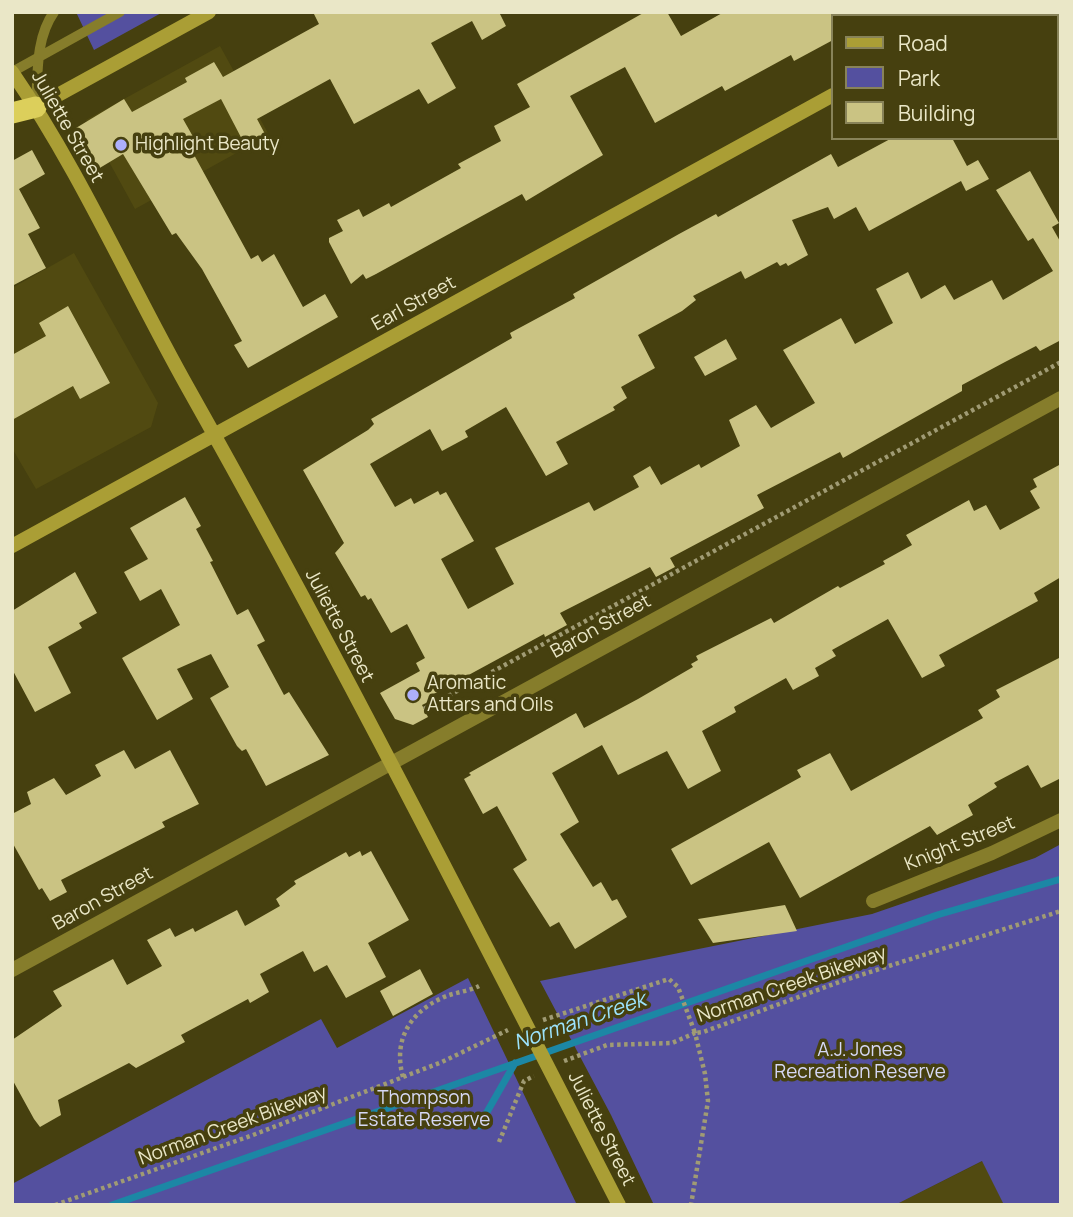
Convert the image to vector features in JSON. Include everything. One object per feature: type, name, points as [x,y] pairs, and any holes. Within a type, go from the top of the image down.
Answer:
[{"type":"highway","points":[[12,113],[36,107]]},
{"type":"main road","points":[[36,107],[209,12]]},
{"type":"main road","name":"Juliette Street","points":[[12,72],[36,107],[216,435],[391,764],[619,1205]]},
{"type":"main road","name":"Earl Street","points":[[12,546],[832,96]]},
{"type":"street","points":[[12,126],[36,107]]},
{"type":"street","name":"Baron Street","points":[[12,970],[1061,398]]},
{"type":"street","name":"Knight Street","points":[[873,901],[1002,848],[1061,820]]},
{"type":"lane","points":[[36,107],[39,51],[48,21],[54,12]]},
{"type":"lane","points":[[12,72],[120,12]]},
{"type":"path","points":[[424,709],[1061,362]]},
{"type":"path","name":"Norman Creek Bikeway","points":[[538,1021],[669,979],[678,987],[695,1034],[842,981],[1061,911]]},
{"type":"path","points":[[403,1077],[399,1061],[402,1035],[409,1022],[423,1009],[443,997],[479,986]]},
{"type":"path","name":"Norman Creek Bikeway","points":[[55,1205],[253,1135],[403,1077],[516,1028]]},
{"type":"path","points":[[499,1142],[524,1080],[607,1045],[672,1043],[695,1034],[705,1074],[708,1101],[691,1205]]},
{"type":"shaded area","points":[[220,46],[269,135],[135,209],[86,120]]},
{"type":"shaded area","points":[[74,253],[158,403],[151,427],[36,489],[12,448],[12,288]]},
{"type":"shaded area","points":[[983,1161],[1004,1205],[895,1205]]},
{"type":"green space","points":[[76,12],[163,12],[94,50]]},
{"type":"green space","name":"A.J. Jones Recreation Reserve","points":[[1061,844],[1061,1205],[1004,1205],[982,1161],[895,1205],[654,1205],[611,1115],[540,981],[872,914],[1035,858]]},
{"type":"green space","name":"Thompson Estate Reserve","points":[[468,978],[577,1205],[12,1205],[12,1184],[321,1019],[337,1048]]},
{"type":"building","points":[[313,12],[499,12],[506,26],[482,40],[472,21],[431,43],[456,88],[428,104],[419,89],[354,124],[330,79],[257,119],[265,134],[245,145],[221,99],[183,119],[200,149],[193,153],[251,259],[258,255],[262,262],[274,254],[303,307],[325,294],[338,317],[248,368],[234,345],[242,341],[202,269],[176,233],[172,235],[123,154],[98,169],[76,128],[124,99],[132,112],[187,82],[185,78],[214,62],[223,77],[319,24]]},
{"type":"building","points":[[645,12],[667,12],[681,36],[724,12],[833,12],[832,41],[794,61],[791,55],[725,91],[722,86],[655,123],[625,67],[570,96],[603,155],[526,201],[522,194],[376,274],[366,279],[363,274],[351,284],[329,242],[329,238],[343,231],[337,220],[359,209],[363,217],[389,203],[391,207],[461,168],[458,164],[501,141],[494,126],[530,107],[517,84]]},
{"type":"building","points":[[888,140],[953,140],[967,166],[978,160],[989,179],[966,191],[961,181],[869,231],[856,207],[834,219],[828,207],[792,220],[808,255],[788,266],[786,263],[780,266],[777,262],[745,279],[741,271],[693,296],[696,300],[682,311],[638,335],[655,368],[621,387],[627,398],[613,407],[615,410],[556,442],[568,464],[546,476],[506,407],[465,431],[468,437],[442,451],[430,429],[370,464],[395,507],[411,498],[414,504],[438,491],[440,495],[446,492],[474,541],[441,559],[468,609],[514,584],[495,548],[589,502],[594,511],[639,487],[633,476],[650,466],[661,485],[699,464],[701,468],[740,446],[729,420],[756,405],[771,428],[815,403],[783,350],[841,318],[855,344],[893,323],[876,289],[908,272],[921,299],[945,285],[954,300],[992,280],[1003,300],[1053,271],[1033,238],[1028,241],[996,190],[1030,171],[1059,223],[1052,227],[1061,243],[1061,340],[1040,351],[1036,346],[962,385],[962,391],[843,458],[840,452],[757,495],[764,508],[670,558],[675,567],[656,577],[650,567],[560,613],[567,625],[545,637],[544,634],[430,696],[432,700],[422,705],[428,717],[413,725],[395,719],[380,693],[420,671],[416,663],[425,658],[407,624],[391,633],[371,598],[368,600],[365,595],[361,597],[335,553],[344,543],[303,470],[368,430],[374,424],[371,419],[512,338],[510,333],[575,298],[573,294],[679,234],[716,214],[718,217],[831,154],[838,167]]},
{"type":"building","points":[[32,150],[45,174],[19,189],[40,228],[28,234],[46,268],[12,286],[12,161]]},
{"type":"building","points":[[68,306],[110,383],[80,399],[73,386],[12,420],[12,355],[46,336],[39,323]]},
{"type":"building","points":[[726,339],[737,359],[705,376],[694,357]]},
{"type":"building","points":[[1061,464],[1061,577],[1034,593],[1038,601],[939,655],[945,666],[922,678],[888,619],[832,650],[836,656],[815,668],[819,676],[793,690],[786,678],[734,707],[736,712],[702,731],[721,771],[688,789],[667,751],[618,775],[602,745],[552,773],[579,822],[560,834],[593,887],[601,882],[612,901],[617,899],[627,917],[575,949],[559,922],[550,927],[513,869],[527,860],[497,806],[483,814],[464,779],[471,775],[469,773],[576,713],[584,728],[638,699],[693,667],[691,664],[698,660],[696,656],[771,618],[774,623],[838,586],[840,588],[885,564],[883,561],[912,545],[906,535],[969,500],[974,511],[986,505],[1000,530],[1040,508],[1030,491],[1037,487],[1033,479]]},
{"type":"building","points":[[185,497],[201,526],[196,529],[213,561],[210,562],[237,615],[248,609],[265,641],[257,645],[284,695],[289,692],[329,755],[266,786],[246,749],[242,751],[237,746],[210,698],[229,687],[211,654],[177,669],[193,699],[157,720],[122,658],[180,625],[161,589],[140,601],[124,572],[148,559],[130,528]]},
{"type":"building","points":[[75,572],[97,613],[79,623],[82,628],[48,647],[71,693],[35,712],[12,669],[12,611]]},
{"type":"building","points":[[1061,657],[1061,778],[1041,788],[1028,765],[994,783],[997,787],[968,805],[973,815],[937,835],[930,826],[800,898],[769,842],[691,885],[671,849],[801,777],[797,770],[830,753],[851,791],[983,718],[978,710],[1000,697],[996,690]]},
{"type":"building","points":[[124,750],[135,769],[170,750],[199,804],[162,822],[165,827],[61,880],[67,892],[50,901],[42,888],[39,890],[12,842],[12,814],[31,804],[27,792],[54,778],[66,795],[101,776],[95,765]]},
{"type":"building","points":[[360,851],[362,856],[371,851],[409,920],[368,943],[386,977],[346,998],[327,965],[314,972],[303,951],[260,974],[269,992],[250,1003],[248,999],[181,1035],[185,1042],[136,1068],[129,1063],[58,1100],[61,1115],[40,1127],[12,1079],[12,1040],[62,1006],[53,991],[113,959],[127,985],[162,966],[147,940],[170,928],[175,937],[193,928],[195,932],[237,910],[245,926],[280,906],[276,899],[296,884],[294,881],[346,852],[349,857]]},
{"type":"building","points":[[785,905],[797,931],[713,943],[698,919]]},
{"type":"building","points":[[420,969],[433,994],[393,1016],[380,991]]},
{"type":"waterway","name":"Norman Creek","points":[[112,1205],[937,915],[1061,879]]},
{"type":"waterway","points":[[479,1126],[515,1063]]},
{"type":"place","name":"Highlight Beauty","points":[[121,145]]},
{"type":"place","name":"Aromatic Attars and Oils","points":[[413,695]]}]
